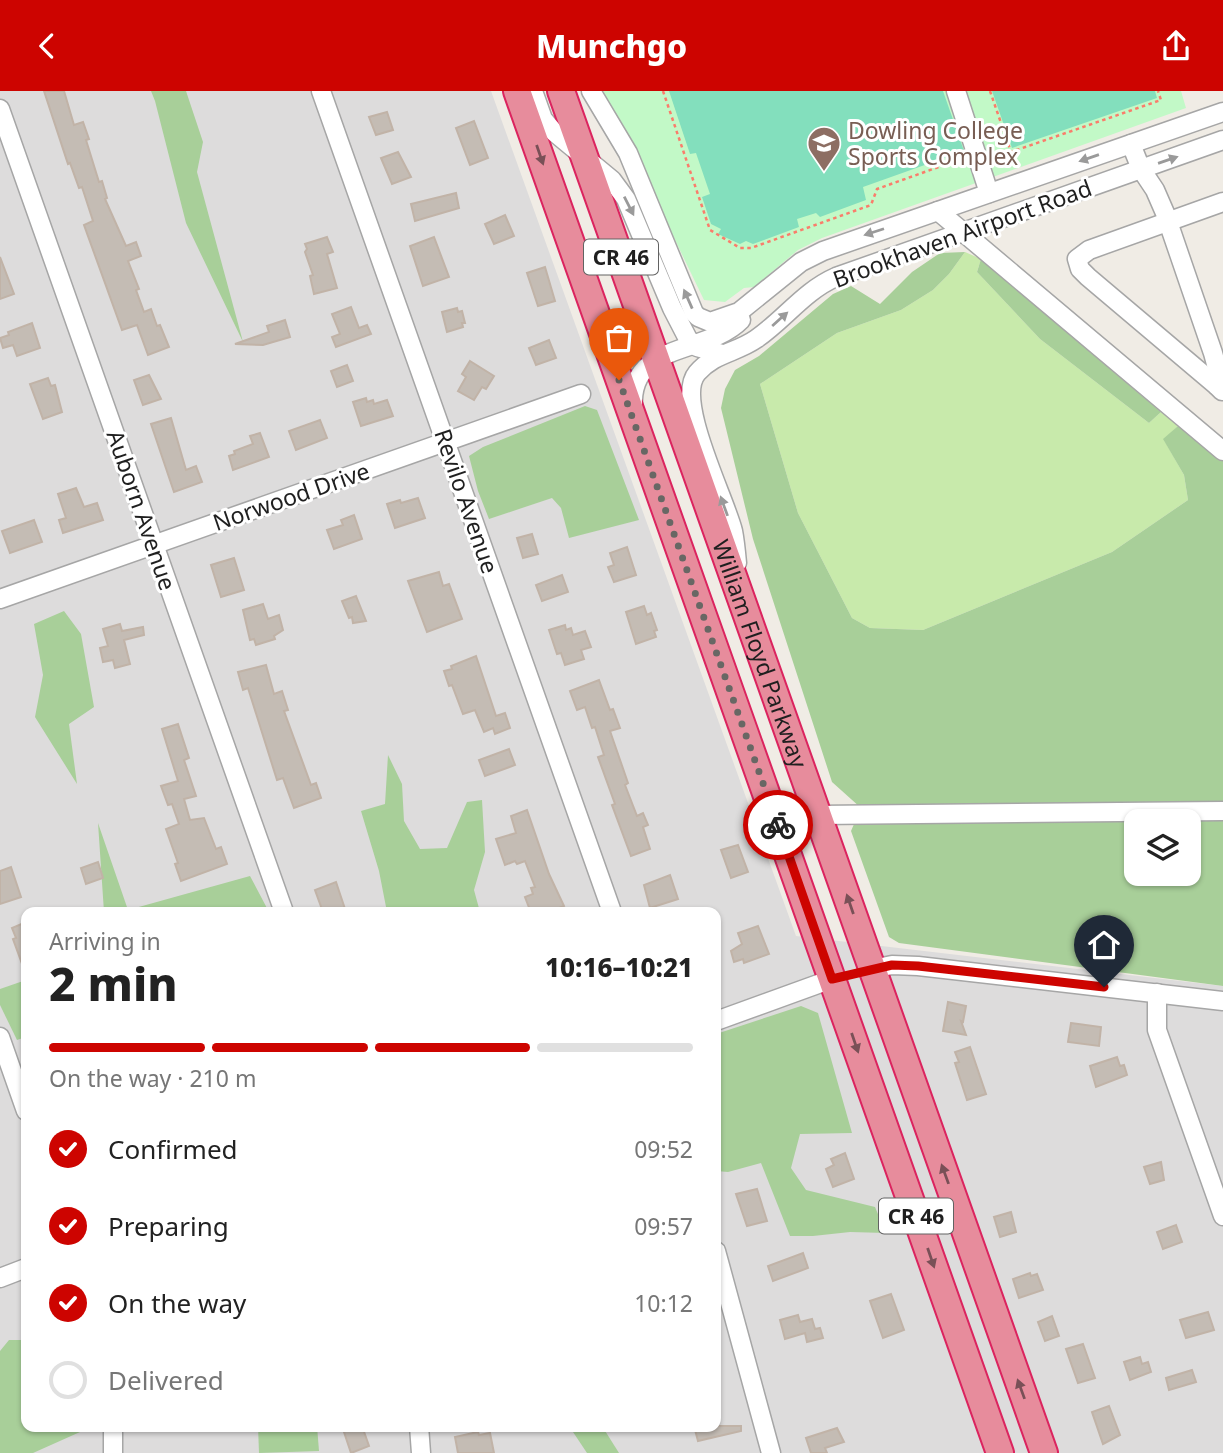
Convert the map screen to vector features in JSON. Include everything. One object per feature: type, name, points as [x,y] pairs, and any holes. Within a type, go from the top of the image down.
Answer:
[{"type":"highway","name":"William Floyd Parkway","points":[[517,91],[1000,1453]]},
{"type":"highway","name":"William Floyd Parkway","points":[[561,91],[1044,1453]]},
{"type":"highway","points":[[832,979],[872,969]]},
{"type":"street","name":"Revilo Avenue","points":[[321,91],[610,907]]},
{"type":"street","points":[[533,91],[542,119],[612,180],[626,199],[688,339],[694,344],[722,354]]},
{"type":"street","points":[[591,91],[628,153],[690,304],[698,317],[716,322],[739,312],[780,280]]},
{"type":"street","points":[[956,91],[989,193]]},
{"type":"street","name":"Auborn Avenue","points":[[0,109],[282,907]]},
{"type":"street","name":"Brookhaven Airport Road","points":[[780,280],[801,262],[823,251],[1223,111]]},
{"type":"street","name":"Brookhaven Airport Road","points":[[741,596],[733,530],[692,416],[691,386],[694,375],[722,354],[740,349],[757,339],[817,285],[861,267],[1223,140]]},
{"type":"street","points":[[1131,144],[1168,222],[1213,353],[1220,389]]},
{"type":"street","points":[[1220,389],[1088,277],[1077,264],[1080,255],[1089,250],[1223,202]]},
{"type":"street","points":[[938,211],[1223,451]]},
{"type":"street","points":[[634,422],[633,398],[643,369],[657,359],[716,336],[737,324],[780,280]]},
{"type":"street","name":"Norwood Drive","points":[[0,599],[581,394]]},
{"type":"street","points":[[818,815],[1223,811]]},
{"type":"street","points":[[872,969],[892,965],[918,966],[1223,1001]]},
{"type":"street","points":[[721,1019],[832,979]]},
{"type":"street","points":[[1157,993],[1157,1030],[1223,1216]]},
{"type":"street","points":[[0,1037],[21,1097]]},
{"type":"street","points":[[721,1269],[771,1453]]},
{"type":"street","points":[[0,1278],[21,1270]]},
{"type":"street","points":[[113,1432],[113,1453]]},
{"type":"street","points":[[419,1432],[421,1453]]},
{"type":"path","points":[[663,91],[710,230],[740,248],[751,248],[871,205],[877,189],[975,154]]},
{"type":"path","points":[[990,91],[1012,152],[1161,100],[1158,91]]},
{"type":"shaded area","points":[[0,91],[491,91],[796,936],[1223,986],[1223,1453],[0,1453]]},
{"type":"green space","points":[[151,91],[186,91],[203,142],[197,172],[243,342],[186,223]]},
{"type":"green space","name":"Dowling College Sports Complex","points":[[603,91],[1181,91],[1186,108],[822,238],[798,250],[754,287],[744,288],[725,302],[704,300]]},
{"type":"green space","points":[[669,91],[943,91],[964,151],[863,187],[866,200],[820,217],[816,213],[797,219],[799,227],[753,244],[746,241],[740,244],[718,234],[721,229],[711,224],[702,197],[710,194],[696,153],[690,154]]},
{"type":"green space","points":[[992,91],[1155,91],[1157,98],[1012,148]]},
{"type":"green space","points":[[965,252],[981,259],[977,272],[1040,339],[1149,423],[1161,412],[1178,426],[1164,440],[1184,475],[1188,500],[1112,552],[923,630],[870,628],[852,618],[798,513],[760,384],[837,333],[901,310],[933,290]]},
{"type":"green space","points":[[965,252],[933,290],[901,310],[837,333],[760,384],[798,513],[852,618],[870,628],[923,630],[1112,552],[1188,500],[1184,475],[1163,439],[1178,426],[1223,461],[1223,801],[1158,806],[1162,809],[1124,809],[1124,886],[1201,886],[1201,821],[1223,820],[1223,986],[899,943],[889,937],[851,831],[861,808],[832,782],[753,539],[721,408],[725,389],[735,370],[759,356],[833,294],[851,286],[880,304],[912,272],[940,253]]},
{"type":"green space","points":[[981,259],[1161,412],[1149,423],[1040,339],[977,272]]},
{"type":"green space","points":[[585,406],[597,410],[639,520],[569,538],[561,508],[552,498],[489,519],[469,456],[483,447]]},
{"type":"green space","points":[[64,611],[81,634],[94,707],[69,724],[77,784],[35,717],[43,675],[34,624]]},
{"type":"green space","points":[[388,755],[402,784],[404,821],[420,849],[447,848],[467,802],[482,800],[485,852],[474,890],[479,907],[386,907],[379,871],[361,811],[385,804]]},
{"type":"green space","points":[[98,823],[127,907],[104,907]]},
{"type":"green space","points":[[250,876],[266,907],[139,907]]},
{"type":"green space","points":[[21,982],[21,1039],[17,1040],[0,1005],[0,989]]},
{"type":"green space","points":[[801,1006],[818,1013],[852,1133],[800,1134],[791,1168],[806,1190],[875,1207],[886,1233],[850,1232],[790,1236],[761,1163],[721,1171],[721,1032]]},
{"type":"green space","points":[[9,1340],[21,1340],[21,1432],[80,1432],[33,1453],[0,1453],[0,1351]]},
{"type":"green space","points":[[258,1432],[317,1432],[319,1451],[259,1453]]},
{"type":"green space","points":[[573,1432],[606,1432],[619,1453],[587,1453]]},
{"type":"building","points":[[44,91],[64,91],[74,125],[83,122],[99,182],[102,181],[107,198],[105,199],[126,246],[136,242],[141,256],[128,261],[139,289],[136,290],[144,312],[151,309],[169,347],[148,355],[137,325],[122,330],[84,225],[93,221],[82,187],[79,188],[70,163],[68,164]]},
{"type":"building","points":[[387,112],[393,130],[376,135],[369,117]]},
{"type":"building","points":[[474,121],[488,158],[470,165],[456,128]]},
{"type":"building","points":[[398,152],[411,177],[392,184],[381,158]]},
{"type":"building","points":[[456,193],[459,208],[415,221],[411,204]]},
{"type":"building","points":[[505,215],[514,236],[494,244],[485,224]]},
{"type":"building","points":[[327,237],[333,252],[327,254],[337,288],[314,294],[310,276],[313,275],[305,244]]},
{"type":"building","points":[[434,237],[449,277],[423,286],[410,246]]},
{"type":"building","points":[[0,257],[14,294],[0,299]]},
{"type":"building","points":[[545,267],[555,301],[538,306],[527,273]]},
{"type":"building","points":[[351,307],[359,328],[367,325],[371,334],[336,347],[332,337],[340,334],[332,314]]},
{"type":"building","points":[[457,308],[458,312],[462,311],[465,323],[462,323],[463,327],[447,332],[442,312]]},
{"type":"building","points":[[285,320],[290,337],[263,345],[235,344],[269,332],[267,326]]},
{"type":"building","points":[[32,323],[40,348],[17,356],[13,345],[3,348],[0,338]]},
{"type":"building","points":[[549,340],[556,358],[536,365],[529,348]]},
{"type":"building","points":[[470,361],[494,376],[486,389],[482,387],[474,400],[458,391],[466,377],[462,374]]},
{"type":"building","points":[[347,365],[353,381],[337,387],[331,371]]},
{"type":"building","points":[[149,375],[161,399],[143,405],[134,380]]},
{"type":"building","points":[[48,378],[51,386],[55,385],[62,412],[43,419],[30,384]]},
{"type":"building","points":[[366,398],[367,402],[373,400],[374,404],[387,400],[393,416],[361,426],[353,402]]},
{"type":"building","points":[[171,418],[186,470],[196,466],[202,482],[174,492],[151,424]]},
{"type":"building","points":[[320,420],[327,438],[296,450],[289,431]]},
{"type":"building","points":[[260,433],[269,457],[233,470],[229,456],[235,454],[234,451],[253,444],[250,436]]},
{"type":"building","points":[[76,488],[84,507],[97,503],[103,520],[63,533],[59,520],[66,518],[58,494]]},
{"type":"building","points":[[418,498],[425,518],[395,528],[387,504]]},
{"type":"building","points":[[354,515],[362,539],[334,549],[327,530],[343,525],[341,520]]},
{"type":"building","points":[[34,520],[42,542],[10,553],[2,531]]},
{"type":"building","points":[[532,534],[538,554],[523,558],[517,538]]},
{"type":"building","points":[[627,547],[636,575],[614,582],[608,567],[614,565],[610,553]]},
{"type":"building","points":[[234,558],[244,590],[221,597],[211,565]]},
{"type":"building","points":[[439,572],[443,586],[449,584],[462,619],[427,632],[408,581]]},
{"type":"building","points":[[562,575],[568,592],[542,601],[536,585]]},
{"type":"building","points":[[356,596],[366,621],[353,623],[342,601]]},
{"type":"building","points":[[263,604],[268,619],[279,615],[283,630],[274,636],[275,639],[256,645],[254,639],[250,640],[243,610]]},
{"type":"building","points":[[644,606],[647,615],[651,613],[657,630],[654,631],[656,637],[636,644],[626,612]]},
{"type":"building","points":[[120,624],[122,631],[143,627],[144,635],[124,640],[130,664],[115,668],[113,660],[103,662],[100,648],[108,646],[103,629]]},
{"type":"building","points":[[565,625],[566,630],[571,628],[573,635],[585,631],[591,647],[581,650],[584,659],[565,665],[561,653],[557,654],[549,630]]},
{"type":"building","points":[[476,656],[496,716],[505,713],[510,728],[495,734],[493,728],[484,732],[475,710],[463,714],[444,671]]},
{"type":"building","points":[[266,665],[274,694],[282,691],[288,710],[284,711],[311,785],[316,783],[321,798],[294,808],[283,778],[277,780],[248,688],[243,690],[238,672]]},
{"type":"building","points":[[599,680],[620,728],[610,731],[628,783],[625,785],[637,816],[643,813],[648,825],[643,827],[650,849],[631,856],[598,757],[604,755],[595,727],[592,728],[585,707],[577,710],[570,691]]},
{"type":"building","points":[[178,724],[189,758],[184,760],[196,796],[184,799],[190,820],[204,818],[216,849],[221,847],[227,864],[181,881],[175,864],[178,863],[166,829],[179,824],[172,804],[168,805],[161,786],[178,781],[162,729]]},
{"type":"building","points":[[509,749],[515,765],[485,776],[479,760]]},
{"type":"building","points":[[527,810],[549,874],[564,906],[529,907],[525,897],[533,894],[531,888],[535,887],[525,861],[505,865],[496,839],[516,833],[511,816]]},
{"type":"building","points":[[738,845],[748,872],[731,878],[721,850]]},
{"type":"building","points":[[98,862],[103,878],[86,884],[81,868]]},
{"type":"building","points":[[11,867],[21,897],[0,904],[0,871]]},
{"type":"building","points":[[670,875],[678,899],[650,907],[644,885]]},
{"type":"building","points":[[336,882],[344,907],[321,907],[315,890]]},
{"type":"building","points":[[21,924],[21,961],[13,939],[16,938],[12,928]]},
{"type":"building","points":[[758,926],[769,954],[744,963],[743,959],[734,962],[731,951],[742,944],[738,933]]},
{"type":"building","points":[[948,1002],[966,1006],[963,1022],[961,1021],[966,1035],[943,1031]]},
{"type":"building","points":[[1071,1023],[1101,1027],[1099,1046],[1068,1042]]},
{"type":"building","points":[[970,1047],[986,1094],[967,1100],[955,1063],[959,1062],[955,1052]]},
{"type":"building","points":[[1117,1057],[1120,1066],[1124,1065],[1127,1075],[1096,1087],[1090,1066]]},
{"type":"building","points":[[845,1153],[854,1179],[833,1187],[826,1169],[834,1165],[831,1159]]},
{"type":"building","points":[[1161,1162],[1164,1180],[1150,1184],[1144,1167]]},
{"type":"building","points":[[757,1189],[767,1221],[747,1226],[736,1194]]},
{"type":"building","points":[[1011,1212],[1016,1232],[1000,1237],[994,1217]]},
{"type":"building","points":[[1176,1225],[1182,1242],[1163,1249],[1157,1232]]},
{"type":"building","points":[[803,1253],[808,1268],[773,1281],[768,1266]]},
{"type":"building","points":[[1030,1273],[1031,1276],[1037,1274],[1043,1290],[1019,1298],[1013,1279]]},
{"type":"building","points":[[891,1294],[904,1330],[883,1338],[870,1301]]},
{"type":"building","points":[[1208,1312],[1214,1330],[1186,1338],[1180,1320]]},
{"type":"building","points":[[798,1315],[800,1322],[812,1319],[815,1329],[820,1328],[823,1338],[807,1342],[805,1333],[785,1339],[780,1320]]},
{"type":"building","points":[[1052,1316],[1059,1336],[1045,1341],[1038,1322]]},
{"type":"building","points":[[1083,1344],[1095,1378],[1078,1383],[1066,1349]]},
{"type":"building","points":[[1140,1357],[1142,1364],[1148,1362],[1151,1372],[1130,1380],[1124,1362]]},
{"type":"building","points":[[1192,1370],[1196,1382],[1169,1390],[1166,1378]]},
{"type":"building","points":[[1109,1406],[1120,1435],[1103,1444],[1092,1412]]},
{"type":"building","points":[[721,1426],[741,1426],[741,1431],[698,1441],[696,1432],[721,1432]]},
{"type":"building","points":[[837,1428],[844,1442],[825,1448],[827,1453],[811,1453],[806,1438]]},
{"type":"building","points":[[344,1432],[364,1432],[369,1446],[351,1453]]},
{"type":"building","points":[[478,1432],[479,1435],[490,1433],[494,1453],[458,1453],[455,1437]]},
{"type":"way so far","points":[[619,380],[778,825]]},
{"type":"place","name":"Dowling College Sports Complex","points":[[824,173]]},
{"type":"route","points":[[778,825],[832,979],[892,965],[1104,987]]}]
